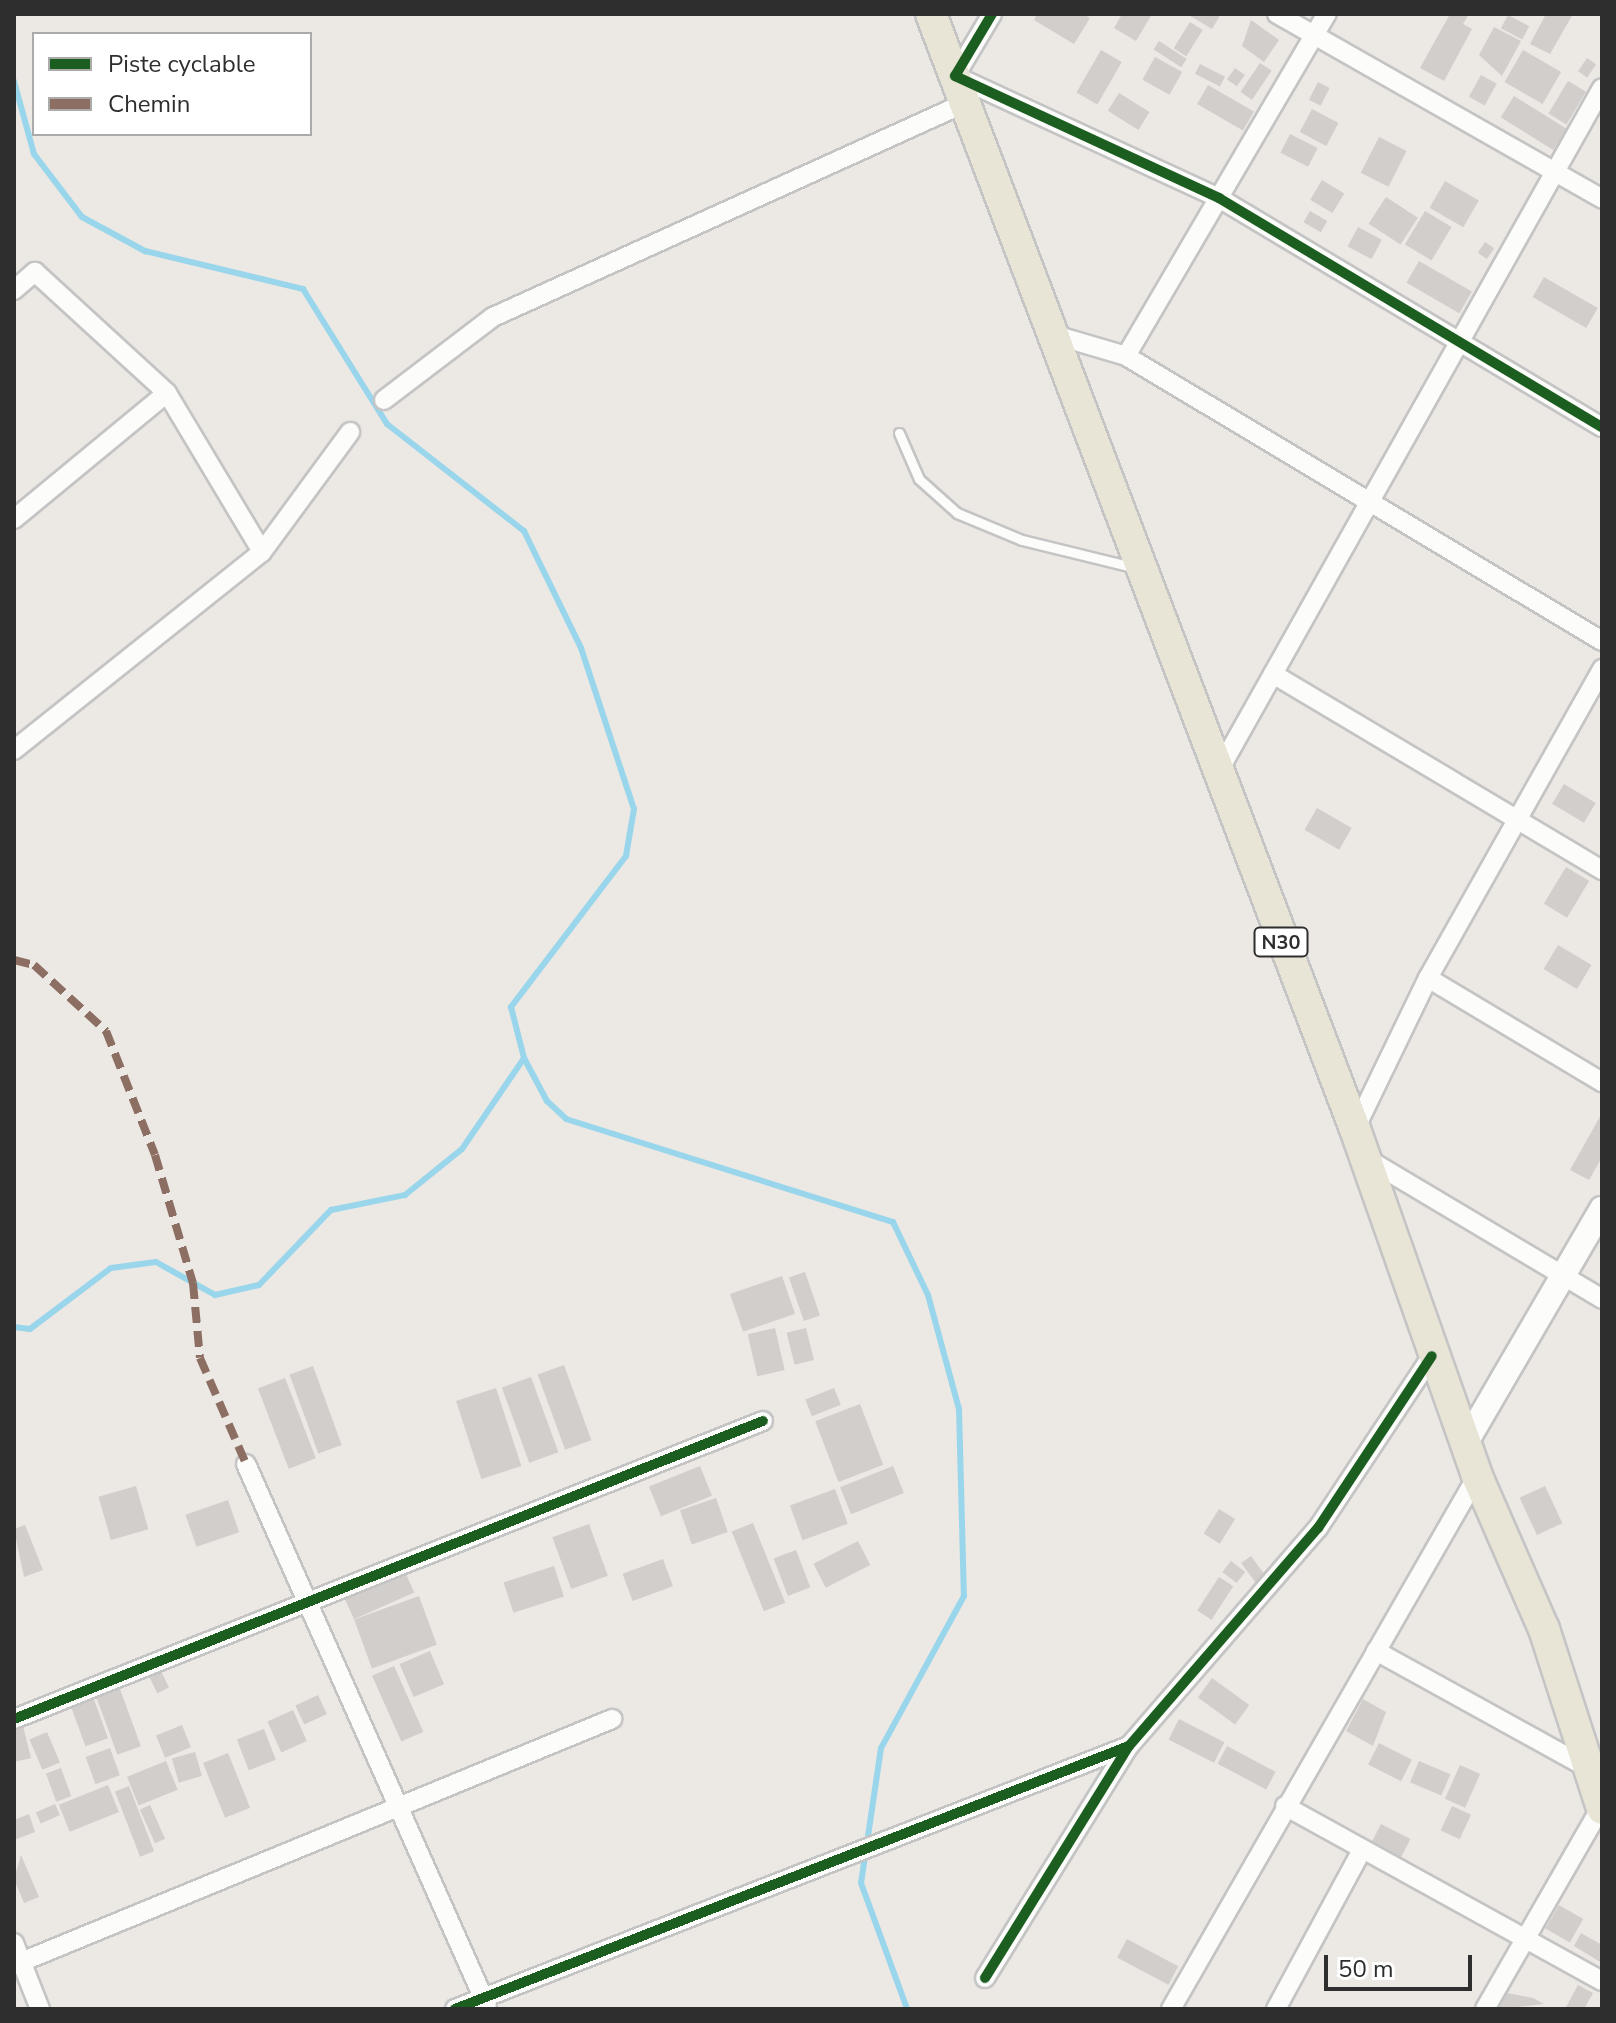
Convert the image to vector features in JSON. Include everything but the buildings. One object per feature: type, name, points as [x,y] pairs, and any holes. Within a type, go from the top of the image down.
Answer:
[{"type":"main road","name":"N30","points":[[931,14],[1216,776],[1360,1143],[1432,1356],[1477,1476],[1544,1629],[1597,1792]]},
{"type":"street","points":[[384,400],[493,317],[960,90],[992,14]]},
{"type":"street","points":[[1277,14],[1602,199]]},
{"type":"street","points":[[1126,356],[1327,14]]},
{"type":"street","points":[[1216,776],[1602,88]]},
{"type":"street","points":[[960,90],[1219,198],[1457,344],[1602,427]]},
{"type":"street","points":[[14,290],[35,272],[167,393],[262,552]]},
{"type":"street","points":[[1051,334],[1126,356],[1602,641]]},
{"type":"street","points":[[14,519],[167,393]]},
{"type":"street","points":[[14,750],[262,552],[350,432]]},
{"type":"street","points":[[1602,669],[1428,978],[1360,1143],[1602,1299]]},
{"type":"street","points":[[1273,674],[1516,825],[1602,870]]},
{"type":"street","points":[[1428,978],[1602,1082]]},
{"type":"street","points":[[1465,1444],[1602,1209]]},
{"type":"street","points":[[985,1978],[1129,1746],[1318,1528],[1432,1356]]},
{"type":"street","points":[[14,1719],[763,1421]]},
{"type":"street","points":[[246,1464],[402,1806],[486,2003]]},
{"type":"street","points":[[1171,2009],[1477,1476]]},
{"type":"street","points":[[1376,1651],[1597,1792],[1524,1940],[1485,2009]]},
{"type":"street","points":[[18,1964],[612,1719]]},
{"type":"street","points":[[455,2009],[486,2003],[883,1839],[1129,1746]]},
{"type":"street","points":[[1285,1806],[1602,1981]]},
{"type":"street","points":[[1276,2009],[1362,1850]]},
{"type":"street","points":[[14,1943],[18,1964],[40,2009]]},
{"type":"lane","points":[[899,433],[919,479],[957,513],[1022,540],[1139,569]]},
{"type":"waterway","points":[[14,81],[34,154],[82,217],[145,251],[303,289],[387,424],[524,531],[581,648],[634,809],[626,856],[511,1007],[524,1058],[547,1101],[566,1119],[893,1222],[928,1295],[959,1409],[964,1596],[881,1748],[861,1883],[907,2009]]},
{"type":"waterway","points":[[14,1327],[30,1329],[111,1268],[156,1262],[215,1295],[259,1285],[331,1210],[405,1195],[462,1149],[524,1058]]},
{"type":"marked path","points":[[14,960],[34,965],[106,1031],[155,1155],[193,1283],[200,1358],[246,1464]]},
{"type":"cycle path","points":[[992,14],[955,76],[1219,198],[1602,427]]},
{"type":"cycle path","points":[[985,1978],[1129,1746],[1318,1528],[1432,1356]]},
{"type":"cycle path","points":[[14,1719],[763,1421]]},
{"type":"cycle path","points":[[455,2009],[1129,1746]]}]
